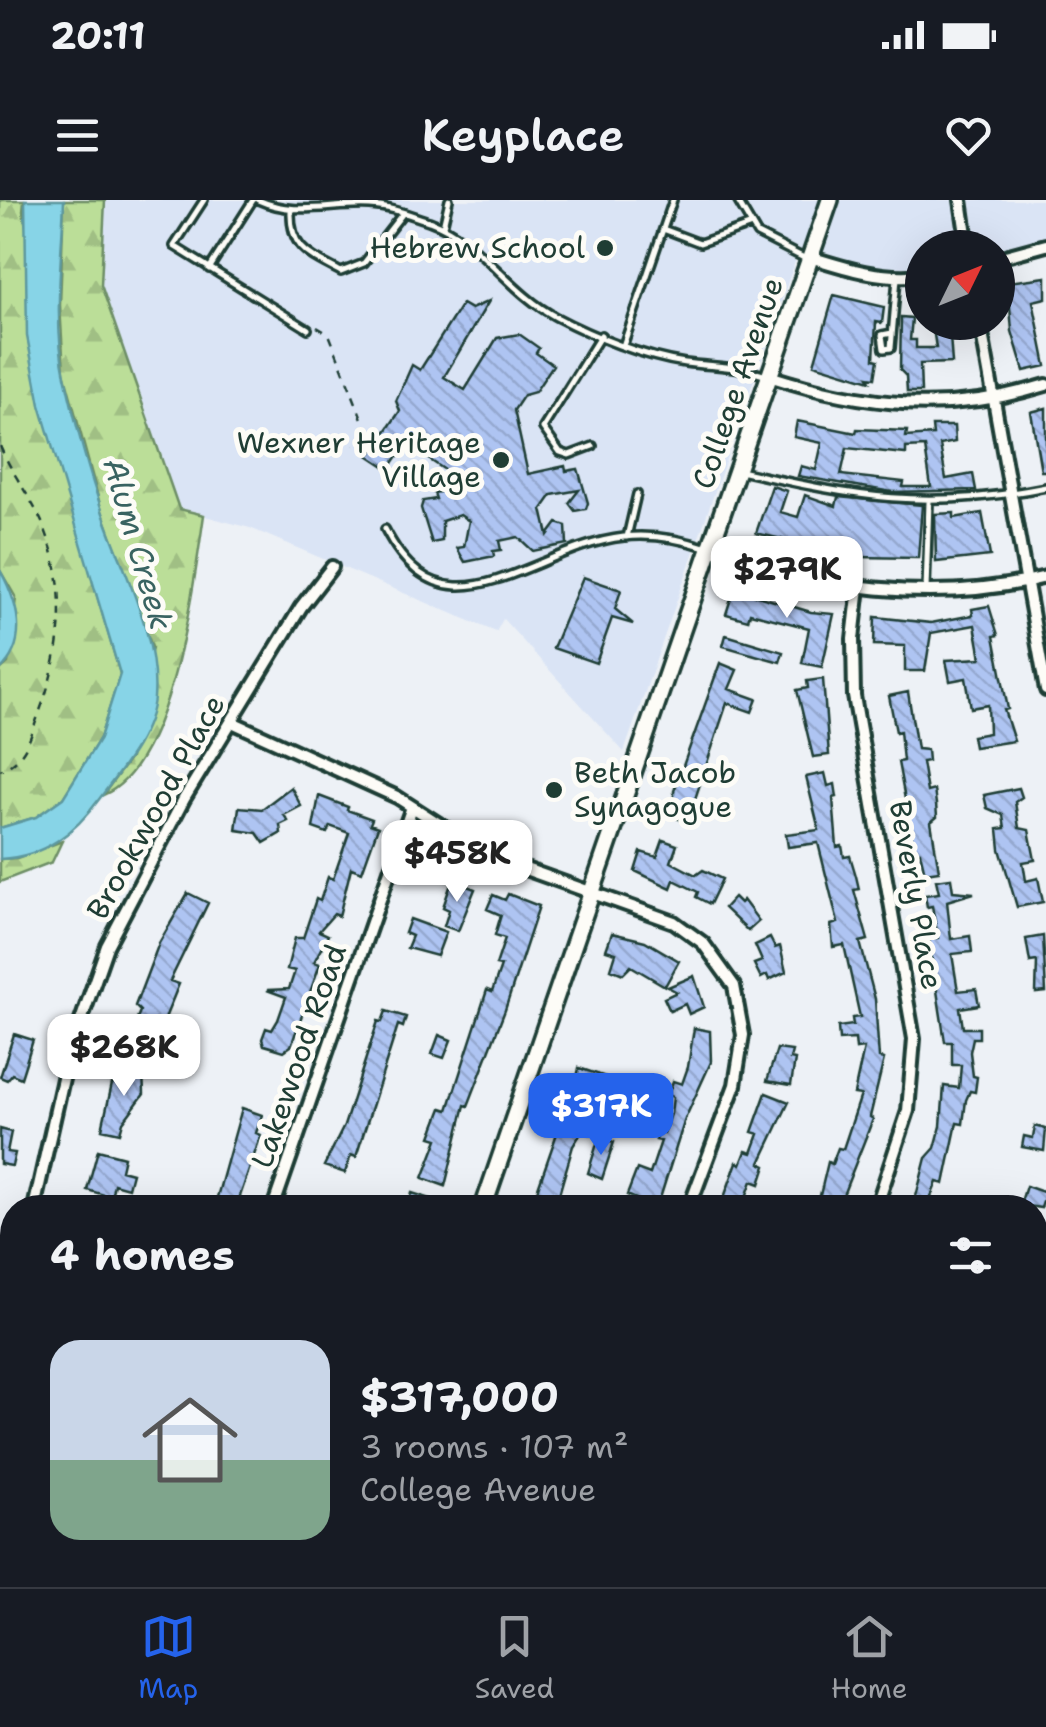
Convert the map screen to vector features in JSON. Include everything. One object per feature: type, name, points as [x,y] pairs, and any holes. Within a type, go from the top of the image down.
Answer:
[{"type":"main road","name":"College Avenue","points":[[487,1195],[830,200]]},
{"type":"street","points":[[961,200],[965,230]]},
{"type":"street","points":[[1015,254],[1046,246]]},
{"type":"street","points":[[810,259],[905,277]]},
{"type":"street","points":[[983,340],[1046,690]]},
{"type":"street","points":[[769,376],[901,406],[994,401],[1046,385]]},
{"type":"street","points":[[711,548],[760,568],[859,587],[926,591],[1026,582],[1046,576]]},
{"type":"street","name":"Brookwood Place","points":[[37,1195],[66,1061],[108,946],[149,860],[301,606],[332,567]]},
{"type":"street","name":"Beverly Place","points":[[859,587],[853,639],[854,696],[914,1039],[908,1111],[880,1195]]},
{"type":"street","points":[[232,722],[329,763],[412,807],[489,856],[690,931],[734,986],[743,1035],[736,1085],[694,1195]]},
{"type":"street","name":"Lakewood Road","points":[[278,1195],[412,807]]},
{"type":"lane","points":[[204,200],[174,246],[308,329]]},
{"type":"lane","points":[[209,270],[256,200],[291,210],[368,206],[403,212],[465,240],[514,288],[541,308],[624,344],[677,361],[726,363],[769,376]]},
{"type":"lane","points":[[443,227],[450,200]]},
{"type":"lane","points":[[624,344],[673,200]]},
{"type":"lane","points":[[737,200],[750,226],[769,243],[810,259]]},
{"type":"lane","points":[[291,210],[290,235],[296,243],[341,272],[364,263],[403,212]]},
{"type":"lane","points":[[663,229],[700,243],[750,226]]},
{"type":"lane","points":[[892,332],[898,278]]},
{"type":"lane","points":[[593,446],[569,455],[560,452],[543,428],[600,334]]},
{"type":"lane","points":[[737,471],[858,497],[929,502],[1046,487]]},
{"type":"lane","points":[[626,537],[637,494]]},
{"type":"lane","points":[[926,591],[929,502]]},
{"type":"lane","points":[[386,529],[403,561],[417,575],[454,588],[626,537],[681,539],[711,548]]},
{"type":"path","points":[[308,329],[313,325],[329,334],[370,439],[354,446]]},
{"type":"path","points":[[0,446],[41,520],[58,568],[63,616],[44,702],[24,753],[0,770]]},
{"type":"shaded area","points":[[105,200],[1046,200],[1046,250],[1015,257],[1015,230],[905,230],[903,280],[797,256],[624,752],[503,619],[496,632],[250,528],[179,509],[101,285]]},
{"type":"green space","points":[[0,200],[24,200],[90,572],[120,674],[100,738],[63,798],[36,817],[0,828],[0,670],[8,663],[16,598],[0,570]]},
{"type":"green space","points":[[64,200],[105,200],[101,285],[179,509],[204,515],[186,626],[163,712],[127,778],[103,795],[130,758],[152,647],[101,508],[64,372],[60,305]]},
{"type":"green space","points":[[62,841],[52,862],[0,882],[0,859],[17,858]]},
{"type":"water","points":[[25,200],[64,200],[61,355],[93,482],[146,628],[154,698],[147,725],[133,751],[80,822],[44,848],[0,859],[0,828],[36,817],[63,798],[100,738],[120,674],[40,405],[27,336]]},
{"type":"water","points":[[0,570],[15,608],[18,634],[9,659],[0,670]]},
{"type":"building","points":[[1046,277],[1046,298],[1033,301],[1046,366],[1024,371],[1015,340],[1015,281]]},
{"type":"building","points":[[834,295],[884,307],[882,323],[876,322],[874,359],[878,360],[875,378],[868,377],[870,381],[814,364]]},
{"type":"building","points":[[489,301],[444,377],[465,390],[497,338],[519,334],[539,348],[536,353],[553,365],[535,392],[524,395],[514,410],[528,474],[565,466],[566,471],[578,469],[588,503],[586,509],[575,511],[569,503],[579,490],[552,495],[542,509],[548,535],[557,523],[566,526],[567,544],[533,551],[518,537],[499,541],[501,550],[493,551],[494,556],[465,562],[457,548],[464,547],[469,521],[460,515],[442,521],[442,541],[432,543],[421,508],[423,501],[436,499],[434,493],[469,486],[406,444],[389,469],[369,456],[400,411],[396,401],[412,365],[420,370],[462,304],[471,309]]},
{"type":"building","points":[[901,317],[905,317],[905,340],[916,340],[916,348],[936,348],[935,340],[950,340],[952,363],[920,364],[921,392],[907,392],[906,376],[900,370]]},
{"type":"building","points":[[1046,408],[1046,471],[1041,471],[1031,412]]},
{"type":"building","points":[[797,421],[856,433],[857,429],[907,431],[906,437],[933,435],[932,426],[954,426],[955,442],[940,445],[946,479],[973,474],[976,490],[892,492],[798,476],[801,466],[816,470],[822,443],[794,437]],"holes":[[[925,447],[931,487],[903,487],[904,482],[841,475],[847,448],[906,454],[906,448]]]},
{"type":"building","points":[[772,486],[787,491],[780,512],[798,517],[805,495],[836,506],[838,497],[922,505],[918,558],[857,557],[756,533]]},
{"type":"building","points":[[954,513],[954,518],[982,513],[990,556],[936,562],[935,514]]},
{"type":"building","points":[[583,577],[621,590],[615,609],[633,624],[612,618],[596,663],[553,648]]},
{"type":"building","points":[[734,589],[811,612],[834,614],[822,667],[802,663],[809,628],[750,613],[748,620],[726,614]]},
{"type":"building","points":[[989,606],[998,635],[994,636],[1008,709],[1004,710],[1014,741],[974,747],[972,736],[989,733],[988,705],[971,708],[966,678],[950,681],[946,660],[981,658],[975,625],[931,633],[925,671],[905,671],[905,646],[874,645],[875,617],[931,623],[973,615],[972,609]]},
{"type":"building","points":[[726,635],[783,652],[780,662],[723,646]]},
{"type":"building","points":[[720,663],[737,670],[729,689],[757,699],[752,712],[727,703],[692,808],[697,810],[693,822],[687,822],[674,817],[678,805],[674,803],[674,791]]},
{"type":"building","points":[[823,679],[829,755],[813,757],[797,690],[808,688],[807,681]]},
{"type":"building","points":[[908,692],[917,749],[927,750],[928,761],[922,762],[927,792],[934,790],[936,804],[937,817],[931,822],[939,871],[925,873],[920,852],[915,853],[898,762],[903,761],[900,731],[896,732],[889,696]]},
{"type":"building","points":[[825,773],[828,786],[835,784],[837,847],[842,846],[844,857],[850,856],[859,889],[854,890],[868,940],[860,942],[875,999],[879,1058],[884,1059],[870,1117],[873,1119],[843,1195],[820,1195],[828,1162],[832,1164],[838,1148],[843,1149],[861,1095],[854,1094],[864,1048],[856,1049],[855,1039],[839,1040],[838,1027],[853,1025],[852,1018],[860,1017],[844,945],[833,947],[831,925],[838,923],[818,843],[788,847],[786,834],[819,830],[806,777]]},
{"type":"building","points":[[291,787],[301,806],[284,815],[288,821],[280,825],[281,833],[264,843],[257,833],[236,830],[239,807],[262,809]]},
{"type":"building","points":[[1019,788],[1022,797],[1015,802],[1019,828],[1029,830],[1035,860],[1023,862],[1026,881],[1038,878],[1043,902],[1017,907],[1000,849],[998,829],[1005,828],[1003,815],[987,808],[984,795]]},
{"type":"building","points":[[319,796],[372,819],[370,824],[378,827],[362,872],[351,868],[339,916],[334,914],[319,931],[328,935],[314,962],[320,964],[291,1046],[284,1051],[264,1045],[262,1039],[266,1028],[272,1030],[278,1020],[286,997],[267,990],[289,989],[295,971],[287,969],[295,938],[303,938],[316,899],[320,901],[328,877],[333,879],[349,833],[330,826],[327,833],[313,828]]},
{"type":"building","points":[[663,840],[677,845],[671,862],[696,875],[703,870],[722,879],[710,904],[696,897],[698,892],[674,880],[671,888],[635,871],[641,852],[657,857]]},
{"type":"building","points":[[951,878],[953,891],[974,893],[947,901],[951,939],[970,936],[972,952],[952,954],[958,991],[976,989],[979,1005],[960,1008],[963,1028],[979,1028],[979,1038],[973,1038],[970,1052],[973,1076],[977,1077],[975,1092],[970,1091],[966,1100],[963,1124],[957,1123],[944,1184],[937,1182],[932,1195],[916,1195],[926,1158],[935,1148],[941,1126],[944,1086],[959,1088],[961,1065],[952,1065],[952,1042],[945,1042],[929,939],[938,938],[932,906],[927,907],[925,895],[939,893],[936,880]]},
{"type":"building","points":[[451,884],[475,889],[458,931],[444,926],[449,910],[443,907]]},
{"type":"building","points":[[188,893],[208,903],[170,981],[179,984],[152,1050],[128,1041],[140,1011],[135,1006],[159,943]]},
{"type":"building","points":[[508,894],[539,906],[505,1010],[468,1106],[465,1105],[445,1186],[423,1178],[438,1139],[431,1137],[442,1108],[448,1110],[487,990],[492,992],[501,966],[496,965],[505,938],[495,935],[501,915],[487,909],[493,895],[505,900]]},
{"type":"building","points":[[734,897],[740,903],[743,900],[759,921],[748,931],[724,908]]},
{"type":"building","points":[[410,919],[446,932],[437,956],[407,948],[412,936],[405,933]]},
{"type":"building","points":[[612,933],[645,941],[679,961],[665,986],[631,966],[623,974],[611,969],[616,953],[606,950]]},
{"type":"building","points":[[1043,936],[1046,992],[1036,993],[1037,961],[1030,962],[1026,939]]},
{"type":"building","points":[[770,938],[775,948],[780,946],[786,972],[769,980],[767,975],[761,978],[754,964],[762,961],[755,945]]},
{"type":"building","points":[[694,976],[704,1007],[689,1014],[685,1004],[670,1011],[664,998],[677,992],[668,987]]},
{"type":"building","points":[[386,1011],[406,1017],[403,1027],[398,1025],[356,1157],[351,1155],[345,1173],[324,1166],[344,1126],[378,1021],[382,1022]]},
{"type":"building","points":[[694,1028],[710,1031],[711,1062],[685,1119],[661,1195],[627,1195],[637,1169],[650,1174],[661,1141],[656,1140],[659,1131],[664,1133],[671,1114],[673,1097],[668,1095],[673,1081],[682,1084]]},
{"type":"building","points":[[14,1034],[33,1040],[21,1078],[12,1074],[7,1080],[0,1077]]},
{"type":"building","points":[[439,1035],[451,1040],[444,1058],[432,1054]]},
{"type":"building","points":[[777,1049],[792,1051],[790,1059],[795,1060],[791,1085],[767,1081]]},
{"type":"building","points":[[127,1066],[143,1071],[144,1094],[123,1122],[120,1133],[102,1129],[112,1084],[122,1084]]},
{"type":"building","points":[[579,1068],[606,1077],[600,1095],[591,1092],[584,1112],[590,1134],[581,1133],[573,1146],[559,1195],[536,1195],[567,1105],[571,1107]]},
{"type":"building","points":[[766,1093],[789,1102],[760,1163],[766,1166],[760,1184],[752,1181],[747,1195],[725,1195],[737,1162],[741,1164],[746,1151],[752,1153],[759,1134],[752,1132]]},
{"type":"building","points":[[242,1108],[262,1115],[256,1133],[261,1135],[240,1195],[218,1195]]},
{"type":"building","points":[[1035,1126],[1046,1129],[1044,1151],[1022,1147],[1024,1136],[1033,1138]]},
{"type":"building","points":[[0,1129],[11,1132],[7,1152],[15,1153],[12,1166],[0,1164]]},
{"type":"building","points":[[599,1137],[614,1142],[602,1179],[588,1173]]},
{"type":"building","points":[[98,1150],[124,1157],[121,1170],[132,1173],[128,1188],[114,1184],[111,1195],[87,1190]]},
{"type":"building","points":[[1026,1186],[1046,1193],[1045,1195],[1023,1195]]},
{"type":"place","name":"Hebrew School","points":[[605,248]]},
{"type":"place","name":"Wexner Heritage Village","points":[[501,460]]},
{"type":"place","name":"Beth Jacob Synagogue","points":[[554,790]]},
{"type":"water label","name":"Alum Creek","points":[[138,544]]}]
